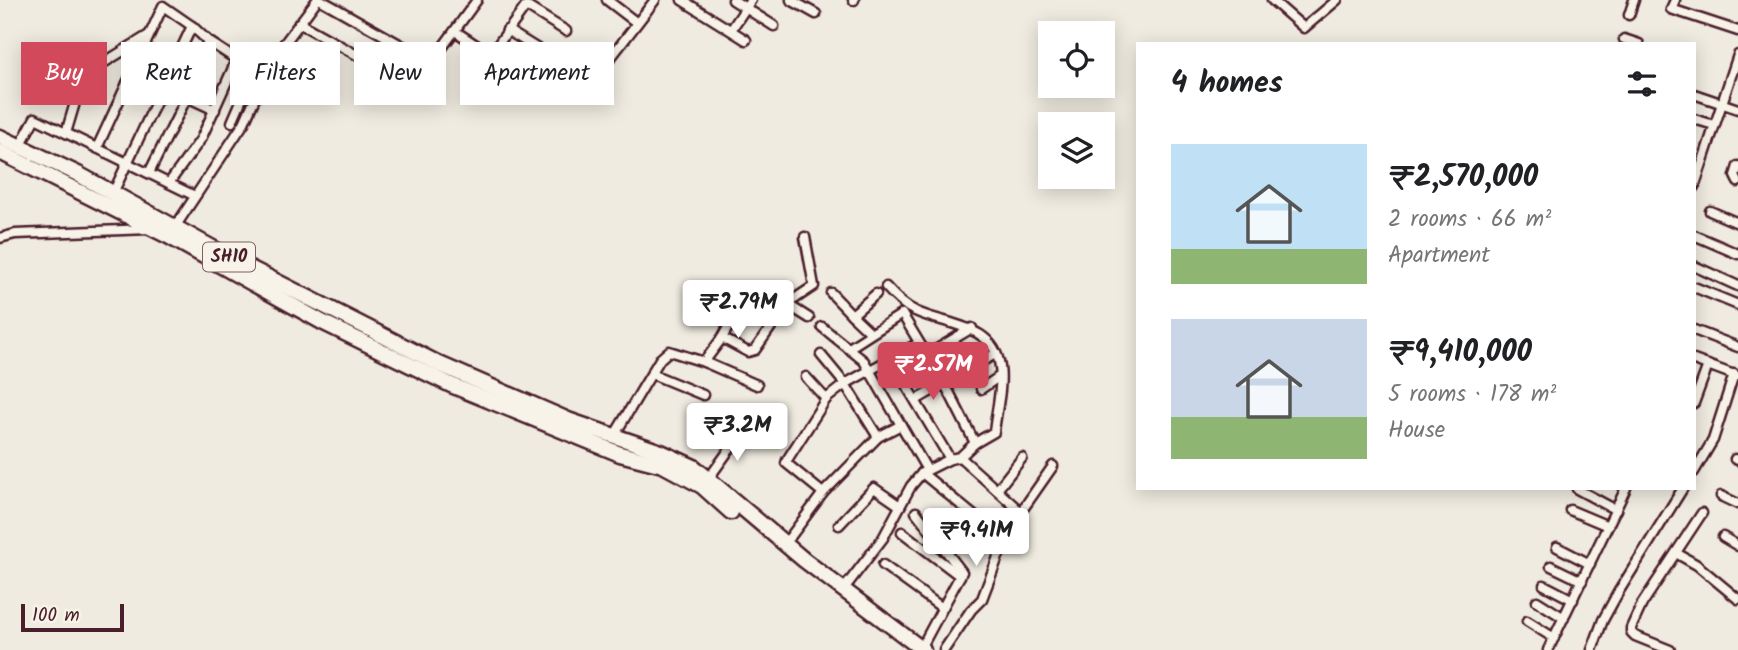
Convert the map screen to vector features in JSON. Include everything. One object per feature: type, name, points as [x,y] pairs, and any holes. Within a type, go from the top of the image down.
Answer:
[{"type":"main road","name":"SH10","points":[[0,136],[175,227],[189,241],[322,321],[451,385],[620,454],[663,465],[702,486],[730,511],[843,590],[918,649]]},
{"type":"main road","name":"SH10","points":[[0,152],[154,229],[189,241],[439,364],[568,420],[684,461],[709,478],[735,504],[785,544],[839,599],[918,649]]},
{"type":"street","points":[[175,227],[244,123],[272,60],[319,0],[395,42]]},
{"type":"street","points":[[446,44],[477,0]]},
{"type":"street","points":[[607,0],[637,23]]},
{"type":"street","points":[[614,53],[655,0]]},
{"type":"street","points":[[682,0],[746,40]]},
{"type":"street","points":[[733,0],[774,26]]},
{"type":"street","points":[[731,30],[751,0]]},
{"type":"street","points":[[791,0],[816,13]]},
{"type":"street","points":[[1272,0],[1304,28],[1337,0]]},
{"type":"street","points":[[1629,15],[1634,0]]},
{"type":"street","points":[[1675,0],[1671,9],[1738,31]]},
{"type":"street","points":[[146,42],[163,6],[230,55]]},
{"type":"street","points":[[498,42],[526,6],[566,31]]},
{"type":"street","points":[[299,23],[354,54]]},
{"type":"street","points":[[185,42],[192,26]]},
{"type":"street","points":[[507,30],[526,42]]},
{"type":"street","points":[[455,31],[471,42]]},
{"type":"street","points":[[66,133],[77,96],[92,70],[149,35]]},
{"type":"street","points":[[1625,39],[1633,42]]},
{"type":"street","points":[[1696,182],[1738,55]]},
{"type":"street","points":[[169,183],[201,139],[230,76]]},
{"type":"street","points":[[1696,95],[1738,109]]},
{"type":"street","points":[[97,148],[121,96]]},
{"type":"street","points":[[113,193],[157,105]]},
{"type":"street","points":[[149,173],[183,105]]},
{"type":"street","points":[[204,105],[215,110]]},
{"type":"street","points":[[232,122],[240,105]]},
{"type":"street","points":[[20,146],[35,118],[195,196]]},
{"type":"street","points":[[1696,120],[1714,125]]},
{"type":"street","points":[[1738,166],[1735,176],[1738,182]]},
{"type":"street","points":[[1710,211],[1738,223]]},
{"type":"street","points":[[0,238],[15,234],[154,229]]},
{"type":"street","points":[[1696,236],[1738,254]]},
{"type":"street","points":[[722,338],[748,352],[755,350],[787,304],[814,286],[805,237]]},
{"type":"street","points":[[1696,266],[1738,286]]},
{"type":"street","points":[[843,590],[883,538],[900,506],[925,472],[950,459],[960,457],[975,443],[994,432],[1000,366],[990,345],[972,328],[915,311],[886,287]]},
{"type":"street","points":[[1696,287],[1738,305]]},
{"type":"street","points":[[831,293],[871,333]]},
{"type":"street","points":[[852,315],[876,294]]},
{"type":"street","points":[[704,362],[722,338],[745,297]]},
{"type":"street","points":[[787,304],[809,318]]},
{"type":"street","points":[[849,348],[902,314],[943,382],[975,443]]},
{"type":"street","points":[[822,327],[864,361],[925,472],[1006,542]]},
{"type":"street","points":[[927,355],[972,328]]},
{"type":"street","points":[[1696,331],[1738,347]]},
{"type":"street","points":[[823,493],[786,462],[826,399],[845,384],[919,343]]},
{"type":"street","points":[[614,436],[660,359],[669,351],[704,362],[757,385]]},
{"type":"street","points":[[916,400],[995,354]]},
{"type":"street","points":[[821,355],[845,384],[878,437]]},
{"type":"street","points":[[891,360],[950,459]]},
{"type":"street","points":[[1696,361],[1736,375],[1713,440],[1696,469]]},
{"type":"street","points":[[1696,396],[1707,365]]},
{"type":"street","points":[[652,374],[703,395]]},
{"type":"street","points":[[981,389],[1000,376]]},
{"type":"street","points":[[806,377],[826,399]]},
{"type":"street","points":[[785,544],[823,493],[878,437],[901,425]]},
{"type":"street","points":[[709,478],[743,432]]},
{"type":"street","points":[[960,457],[1021,512]]},
{"type":"street","points":[[997,490],[1022,458]]},
{"type":"street","points":[[944,650],[971,610],[982,599],[1021,512],[1053,466]]},
{"type":"street","points":[[839,525],[874,488],[900,506]]},
{"type":"street","points":[[1579,490],[1616,509]]},
{"type":"street","points":[[1548,650],[1625,490]]},
{"type":"street","points":[[1592,650],[1603,620],[1619,591],[1682,490]]},
{"type":"street","points":[[1721,496],[1738,504]]},
{"type":"street","points":[[1570,509],[1608,526]]},
{"type":"street","points":[[916,512],[961,570],[918,649]]},
{"type":"street","points":[[1670,650],[1631,632],[1642,604],[1702,513]]},
{"type":"street","points":[[968,545],[983,522]]},
{"type":"street","points":[[902,532],[960,576]]},
{"type":"street","points":[[1723,537],[1738,546]]},
{"type":"street","points":[[1557,547],[1590,564]]},
{"type":"street","points":[[1676,553],[1697,565],[1738,599]]},
{"type":"street","points":[[883,565],[941,607]]},
{"type":"street","points":[[1550,566],[1582,581]]},
{"type":"street","points":[[1544,585],[1573,600]]},
{"type":"street","points":[[1537,601],[1564,618]]},
{"type":"street","points":[[1527,621],[1554,638]]}]
